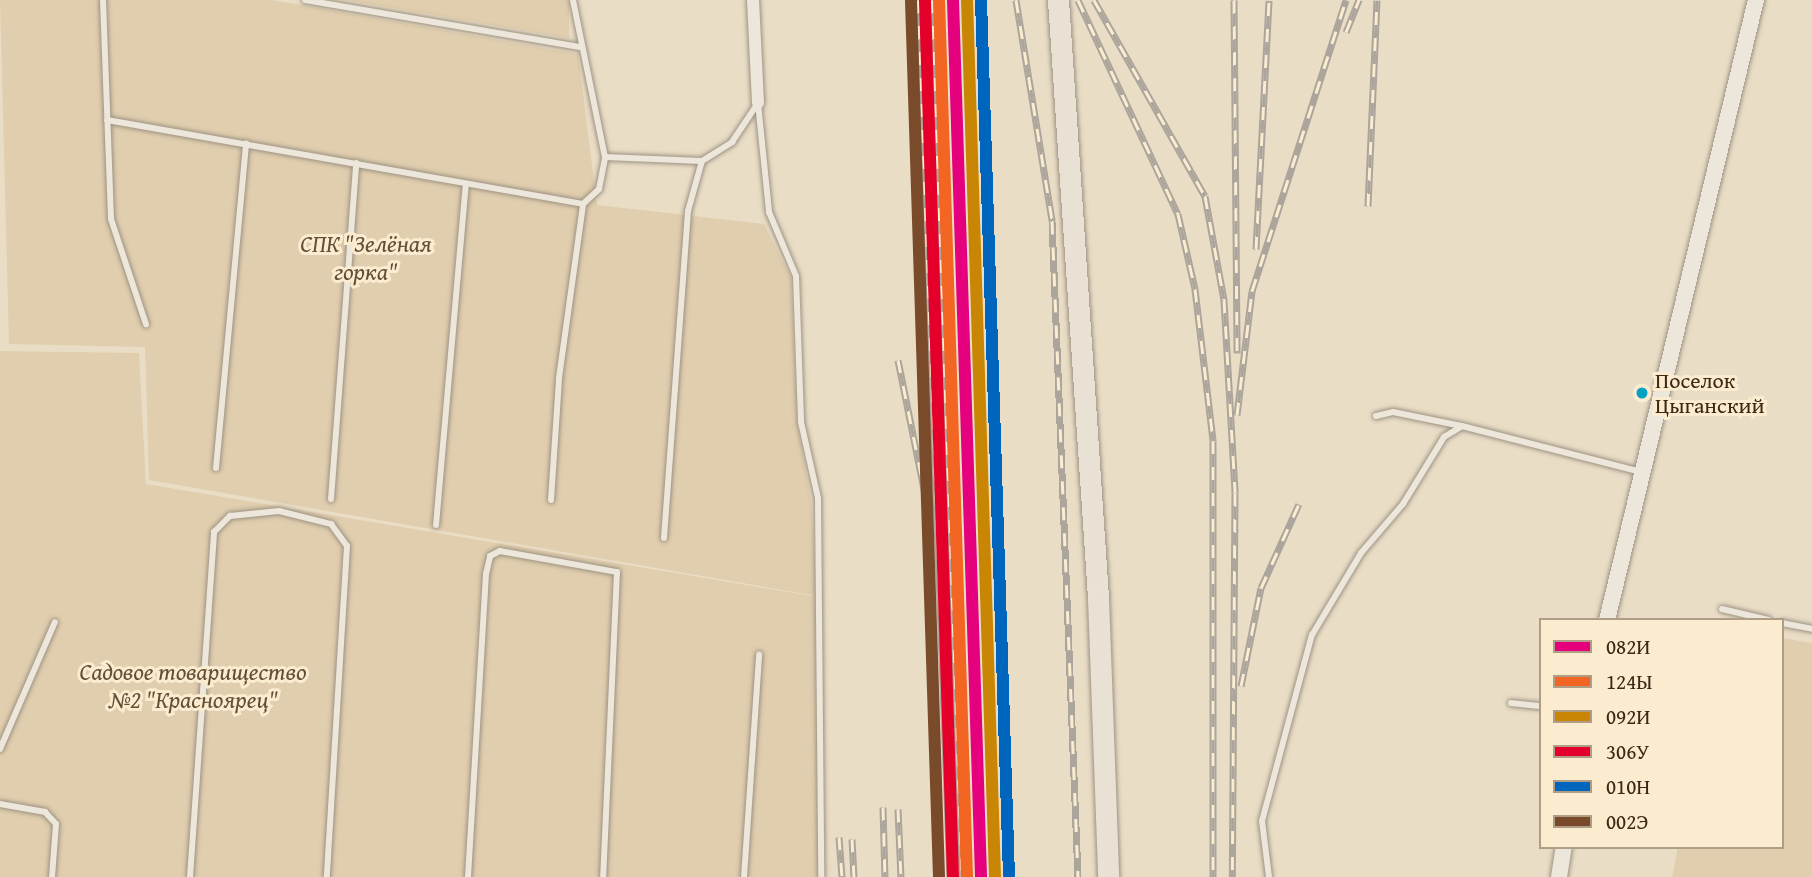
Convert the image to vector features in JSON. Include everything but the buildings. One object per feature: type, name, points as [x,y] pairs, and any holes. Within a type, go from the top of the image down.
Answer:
[{"type":"highway","points":[[1058,0],[1098,598],[1108,877]]},
{"type":"street","points":[[753,0],[758,103]]},
{"type":"street","points":[[1607,618],[1756,0]]},
{"type":"street","points":[[1559,877],[1564,849]]},
{"type":"lane","points":[[103,0],[111,219],[146,324]]},
{"type":"lane","points":[[305,0],[582,47]]},
{"type":"lane","points":[[551,500],[559,378],[583,204],[599,189],[605,157],[573,0]]},
{"type":"lane","points":[[605,157],[702,161],[732,142],[758,103]]},
{"type":"lane","points":[[758,103],[769,212],[796,276],[802,422],[818,498],[821,877]]},
{"type":"lane","points":[[107,120],[583,204]]},
{"type":"lane","points":[[216,468],[246,143]]},
{"type":"lane","points":[[664,538],[688,211],[702,161]]},
{"type":"lane","points":[[331,499],[356,163]]},
{"type":"lane","points":[[436,525],[466,185]]},
{"type":"lane","points":[[1376,416],[1393,412],[1462,426],[1643,472]]},
{"type":"lane","points":[[1269,877],[1262,821],[1312,635],[1361,553],[1403,504],[1444,437],[1462,426]]},
{"type":"lane","points":[[190,877],[214,532],[230,516],[279,511],[331,524],[347,546],[327,877]]},
{"type":"lane","points":[[468,877],[486,573],[490,556],[500,551],[617,572],[603,877]]},
{"type":"lane","points":[[1722,609],[1760,618]]},
{"type":"lane","points":[[0,749],[55,622]]},
{"type":"lane","points":[[1784,623],[1812,629]]},
{"type":"lane","points":[[744,877],[760,655]]},
{"type":"lane","points":[[1511,703],[1539,706]]},
{"type":"lane","points":[[0,804],[45,812],[56,824],[52,877]]},
{"type":"green space","name":"СПК \"Зелёная горка\"","points":[[0,0],[272,0],[578,54],[597,205],[764,224],[791,278],[797,423],[811,500],[817,596],[149,480],[145,347],[9,344]]},
{"type":"green space","points":[[346,0],[569,0],[569,38]]},
{"type":"green space","name":"Садовое товарищество №2 \"Красноярец\"","points":[[0,351],[139,353],[146,484],[818,597],[819,877],[0,877]]},
{"type":"green space","points":[[1784,638],[1812,643],[1812,877],[1672,877],[1678,849],[1784,849]]},
{"type":"railway","points":[[918,0],[950,877]]},
{"type":"railway","points":[[932,0],[962,877]]},
{"type":"railway","points":[[1016,0],[1052,221],[1078,877]]},
{"type":"railway","points":[[1078,0],[1178,214],[1195,289],[1213,441],[1213,877]]},
{"type":"railway","points":[[1094,0],[1205,196],[1224,300],[1235,493],[1232,877]]},
{"type":"railway","points":[[1234,0],[1237,353]]},
{"type":"railway","points":[[1256,249],[1269,0]]},
{"type":"railway","points":[[1237,415],[1252,291],[1346,0]]},
{"type":"railway","points":[[1346,32],[1359,0]]},
{"type":"railway","points":[[1368,206],[1377,0]]},
{"type":"railway","points":[[898,360],[929,514]]},
{"type":"railway","points":[[1241,686],[1261,588],[1299,504]]},
{"type":"railway","points":[[883,807],[885,877]]},
{"type":"railway","points":[[898,809],[901,877]]},
{"type":"railway","points":[[839,837],[842,877]]},
{"type":"railway","points":[[852,839],[854,877]]},
{"type":"transit line","name":"124Ы","points":[[939,0],[967,877]]},
{"type":"transit line","name":"082И","points":[[953,0],[981,877]]},
{"type":"transit line","name":"092И","points":[[967,0],[995,877]]},
{"type":"transit line","name":"010Н","points":[[981,0],[1009,876]]},
{"type":"transit line","name":"002Э","points":[[911,1],[939,877]]},
{"type":"transit line","name":"306У","points":[[925,1],[953,877]]},
{"type":"place","name":"Поселок Цыганский","points":[[1642,393]]}]
